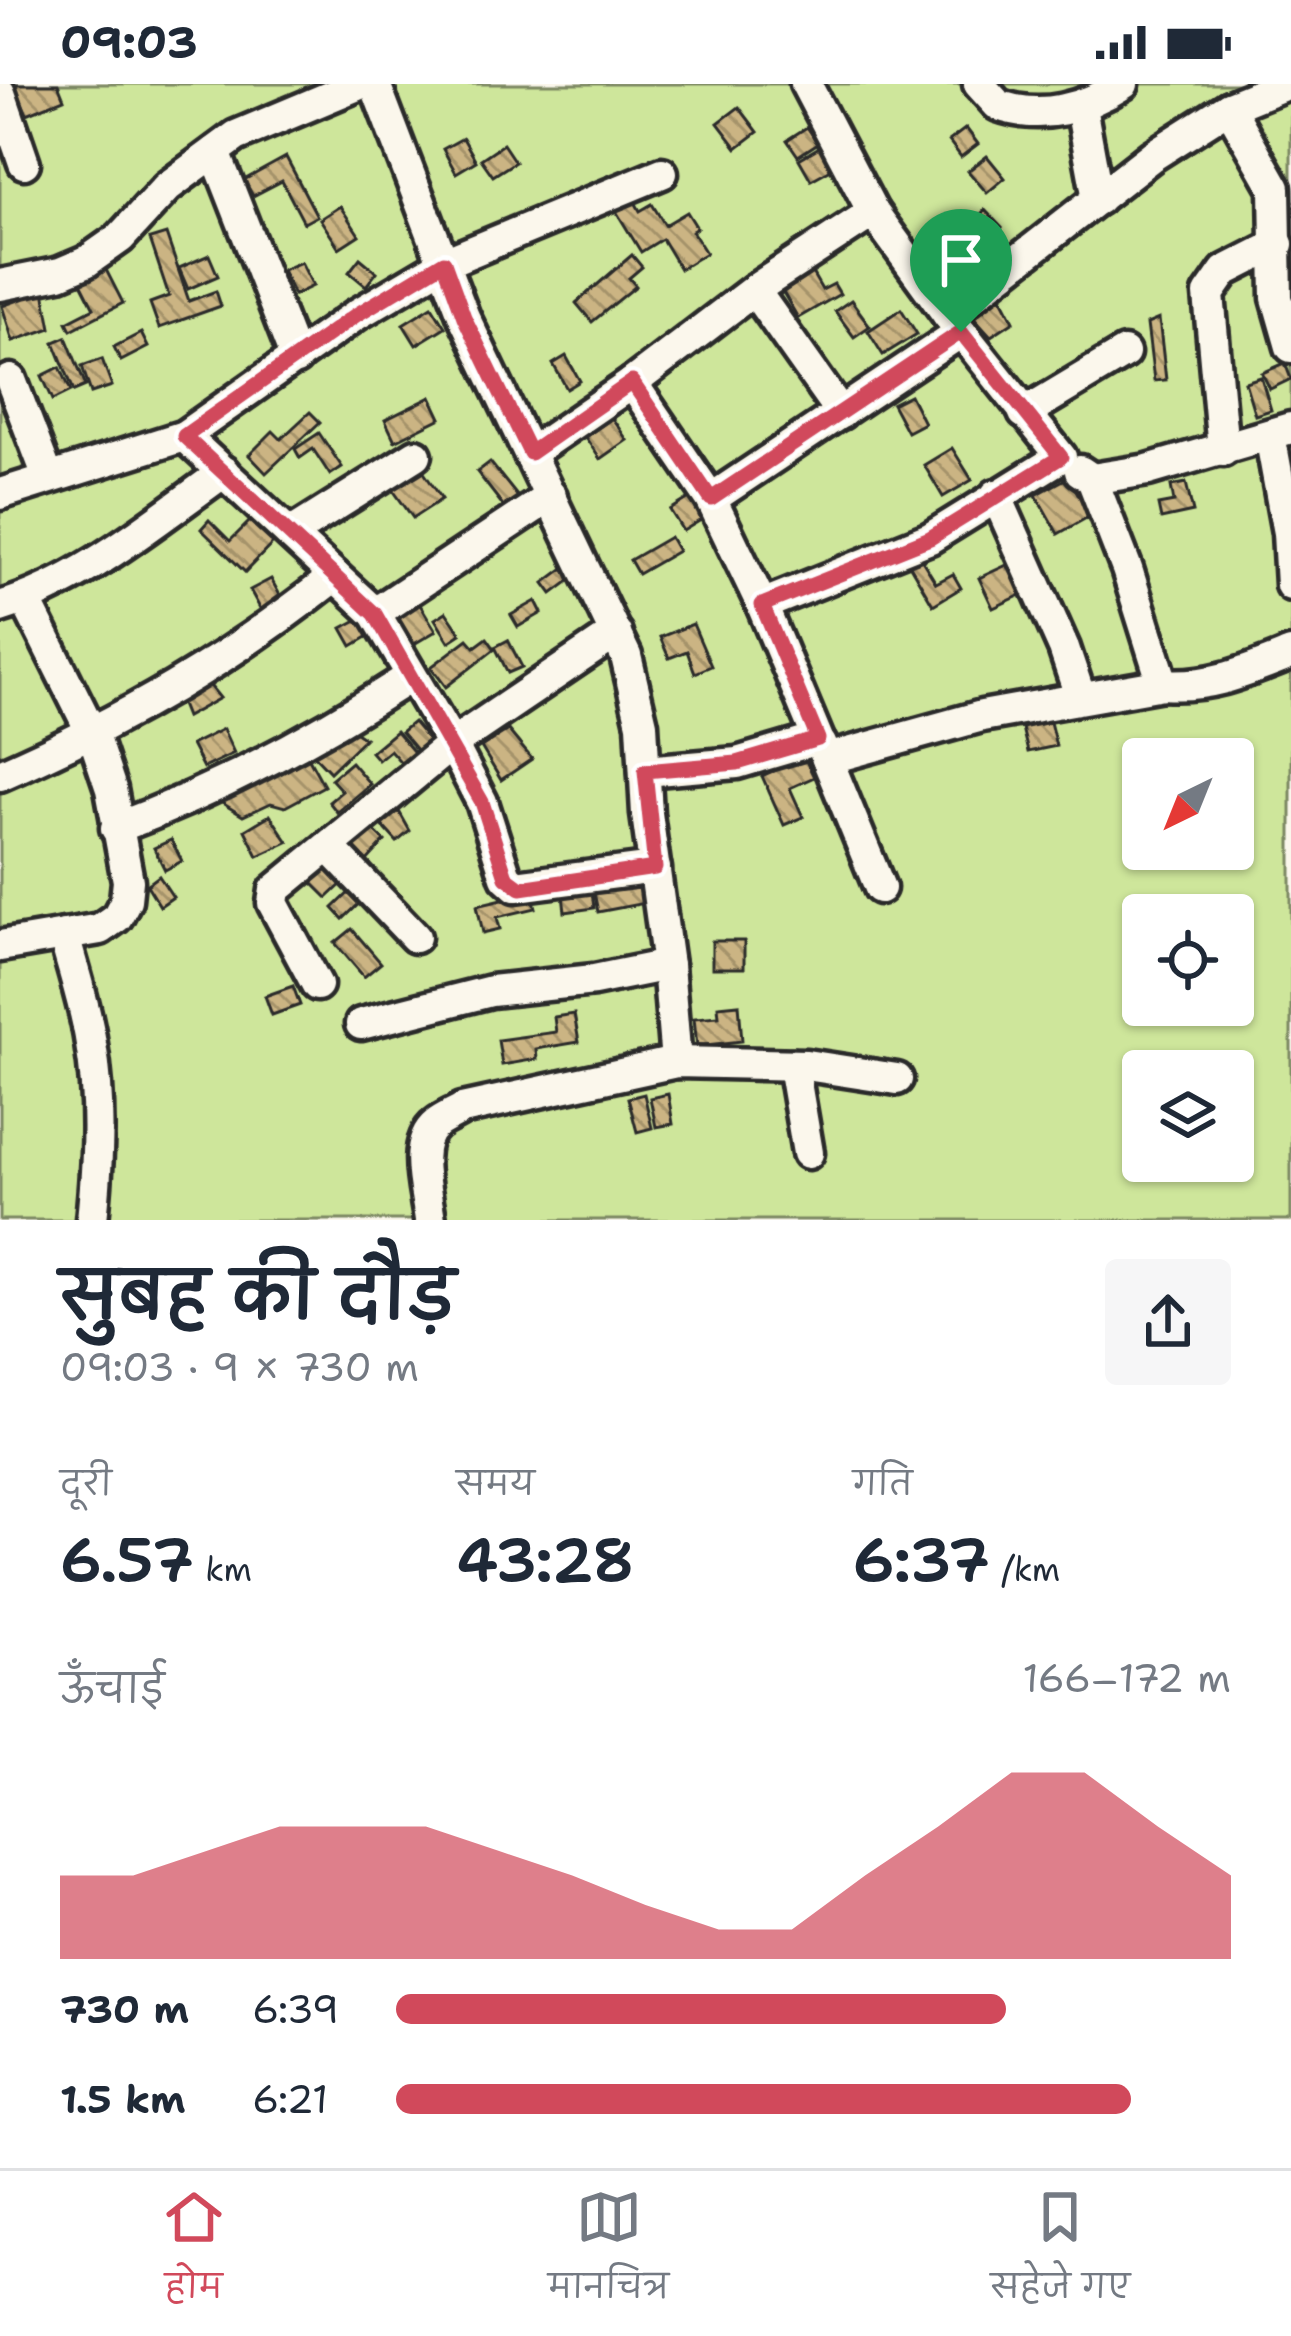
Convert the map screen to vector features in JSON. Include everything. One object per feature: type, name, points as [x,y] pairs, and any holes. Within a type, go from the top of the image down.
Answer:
[{"type":"street","points":[[0,285],[61,273],[86,262],[120,238],[167,188],[236,136],[360,84]]},
{"type":"street","points":[[375,84],[464,317],[626,656],[642,724],[676,1063]]},
{"type":"street","points":[[806,84],[873,212],[1024,413],[1061,457],[1092,479],[1127,569],[1162,684]]},
{"type":"street","points":[[980,84],[998,106],[1010,110],[1081,107],[1123,84]]},
{"type":"street","points":[[711,499],[841,412],[955,324],[1152,156],[1229,107],[1286,84]]},
{"type":"street","points":[[0,93],[24,163]]},
{"type":"street","points":[[1081,107],[1098,199]]},
{"type":"street","points":[[1229,107],[1275,188],[1277,298],[1291,347]]},
{"type":"street","points":[[215,152],[296,359]]},
{"type":"street","points":[[0,494],[184,436],[356,315],[444,262],[662,173]]},
{"type":"street","points":[[530,453],[754,290],[873,212]]},
{"type":"street","points":[[1223,450],[1209,294],[1225,271],[1278,244]]},
{"type":"street","points":[[754,290],[841,412]]},
{"type":"street","points":[[1024,413],[1124,353]]},
{"type":"street","points":[[11,380],[48,477]]},
{"type":"street","points":[[632,382],[711,499],[762,605],[880,888]]},
{"type":"street","points":[[1092,479],[1148,470],[1280,431],[1291,585]]},
{"type":"street","points":[[184,436],[375,614],[482,802],[506,877],[516,886],[655,868]]},
{"type":"street","points":[[290,534],[416,455]]},
{"type":"street","points":[[762,605],[930,538],[1061,457]]},
{"type":"street","points":[[0,946],[100,929],[117,917],[126,900],[128,881],[111,789],[93,734],[12,603],[119,546],[224,472]]},
{"type":"street","points":[[996,495],[1064,648],[1080,696]]},
{"type":"street","points":[[375,614],[551,496]]},
{"type":"street","points":[[0,775],[93,734],[184,683],[263,632],[335,576]]},
{"type":"street","points":[[317,985],[273,897],[286,881],[452,744],[616,633]]},
{"type":"street","points":[[645,771],[823,749],[1080,696],[1162,684],[1197,686],[1291,654]]},
{"type":"street","points":[[116,828],[189,801],[320,736],[410,677]]},
{"type":"street","points":[[330,848],[415,937]]},
{"type":"street","points":[[64,935],[91,1041],[97,1094],[99,1147],[92,1220]]},
{"type":"street","points":[[361,1024],[491,992],[594,980],[668,965]]},
{"type":"street","points":[[430,1220],[422,1153],[433,1125],[462,1109],[676,1063],[793,1064],[897,1078]]},
{"type":"street","points":[[793,1064],[808,1153]]},
{"type":"green space","points":[[0,84],[1291,84],[1291,1220],[0,1220]]},
{"type":"building","points":[[14,84],[58,84],[64,99],[27,114]]},
{"type":"building","points":[[739,107],[758,132],[737,148],[718,123]]},
{"type":"building","points":[[807,127],[818,143],[798,156],[787,140]]},
{"type":"building","points":[[966,128],[978,144],[961,157],[949,141]]},
{"type":"building","points":[[463,138],[476,161],[456,173],[443,149]]},
{"type":"building","points":[[503,144],[515,162],[493,176],[481,159]]},
{"type":"building","points":[[821,146],[833,168],[811,180],[799,159]]},
{"type":"building","points":[[987,156],[1005,178],[987,193],[968,171]]},
{"type":"building","points":[[286,157],[317,216],[304,223],[282,181],[253,196],[244,180]]},
{"type":"building","points":[[634,200],[640,211],[652,204],[665,225],[687,212],[706,253],[680,269],[662,239],[641,252],[616,211]]},
{"type":"building","points":[[340,206],[359,235],[339,248],[320,219]]},
{"type":"building","points":[[985,210],[1002,228],[990,240],[973,222]]},
{"type":"building","points":[[166,234],[189,301],[216,291],[221,306],[159,328],[150,303],[169,296],[150,239]]},
{"type":"building","points":[[209,255],[218,276],[188,289],[179,268]]},
{"type":"building","points":[[632,255],[642,267],[629,278],[636,286],[592,322],[576,303]]},
{"type":"building","points":[[360,258],[377,272],[366,286],[349,272]]},
{"type":"building","points":[[101,260],[123,303],[71,330],[67,322],[94,308],[76,273]]},
{"type":"building","points":[[301,262],[313,286],[294,295],[282,270]]},
{"type":"building","points":[[811,271],[822,290],[834,284],[840,294],[798,318],[781,289]]},
{"type":"building","points":[[44,291],[51,328],[13,341],[2,306]]},
{"type":"building","points":[[1001,296],[1014,321],[991,336],[972,315]]},
{"type":"building","points":[[851,300],[870,326],[854,337],[835,311]]},
{"type":"building","points":[[432,306],[445,327],[416,345],[403,324]]},
{"type":"building","points":[[901,309],[917,334],[883,355],[868,331]]},
{"type":"building","points":[[1159,319],[1166,380],[1154,381],[1147,324]]},
{"type":"building","points":[[141,333],[148,347],[121,361],[114,347]]},
{"type":"building","points":[[66,337],[86,386],[74,391],[54,342]]},
{"type":"building","points":[[566,356],[580,381],[567,389],[553,364]]},
{"type":"building","points":[[102,359],[112,386],[91,393],[82,366]]},
{"type":"building","points":[[1285,363],[1291,379],[1270,389],[1262,373]]},
{"type":"building","points":[[60,367],[71,391],[53,400],[42,376]]},
{"type":"building","points":[[1261,377],[1271,410],[1255,415],[1245,382]]},
{"type":"building","points":[[910,395],[924,423],[907,432],[892,404]]},
{"type":"building","points":[[431,397],[441,418],[395,441],[385,420]]},
{"type":"building","points":[[310,412],[320,422],[266,473],[249,455],[273,431],[281,439]]},
{"type":"building","points":[[612,418],[627,440],[600,459],[585,437]]},
{"type":"building","points":[[319,433],[342,467],[330,475],[313,449],[300,458],[295,449]]},
{"type":"building","points":[[952,448],[972,480],[943,497],[924,465]]},
{"type":"building","points":[[490,462],[518,497],[505,508],[477,472]]},
{"type":"building","points":[[423,471],[442,499],[413,518],[393,490]]},
{"type":"building","points":[[1069,477],[1090,516],[1058,534],[1036,495]]},
{"type":"building","points":[[1186,483],[1193,512],[1161,519],[1158,505],[1174,502],[1171,486]]},
{"type":"building","points":[[696,494],[709,515],[683,531],[670,510]]},
{"type":"building","points":[[209,520],[230,541],[251,520],[274,542],[245,572],[201,529]]},
{"type":"building","points":[[670,537],[678,551],[638,574],[630,560]]},
{"type":"building","points":[[920,557],[936,583],[953,574],[961,588],[933,605],[909,564]]},
{"type":"building","points":[[571,563],[579,574],[552,594],[544,583]]},
{"type":"building","points":[[1009,564],[1023,594],[993,608],[979,578]]},
{"type":"building","points":[[271,579],[282,599],[261,610],[250,590]]},
{"type":"building","points":[[416,598],[436,631],[409,647],[389,615]]},
{"type":"building","points":[[536,601],[542,613],[518,627],[511,615]]},
{"type":"building","points":[[446,612],[461,634],[449,642],[435,619]]},
{"type":"building","points":[[359,619],[369,636],[352,646],[342,628]]},
{"type":"building","points":[[693,624],[711,666],[695,673],[687,651],[669,658],[660,637]]},
{"type":"building","points":[[487,638],[495,649],[446,687],[431,667],[468,639],[475,647]]},
{"type":"building","points":[[508,640],[522,667],[508,673],[495,647]]},
{"type":"building","points":[[207,682],[220,698],[186,717],[178,697]]},
{"type":"building","points":[[413,722],[434,747],[422,757],[401,732]]},
{"type":"building","points":[[1050,722],[1056,746],[1028,752],[1022,728]]},
{"type":"building","points":[[350,728],[365,738],[330,772],[311,752]]},
{"type":"building","points":[[223,729],[234,753],[203,768],[191,745]]},
{"type":"building","points":[[508,730],[532,759],[501,780],[481,747]]},
{"type":"building","points":[[396,731],[418,757],[405,767],[390,750],[378,760],[371,752]]},
{"type":"building","points":[[307,755],[324,786],[285,807],[271,803],[243,816],[214,798]]},
{"type":"building","points":[[804,757],[814,777],[790,788],[803,817],[784,825],[762,776]]},
{"type":"building","points":[[351,762],[370,784],[337,812],[329,802],[342,791],[331,779]]},
{"type":"building","points":[[396,806],[410,831],[397,842],[379,822]]},
{"type":"building","points":[[270,815],[288,842],[258,856],[245,830]]},
{"type":"building","points":[[368,825],[385,841],[365,863],[347,847]]},
{"type":"building","points":[[171,840],[182,861],[165,870],[154,848]]},
{"type":"building","points":[[330,864],[346,880],[327,898],[311,882]]},
{"type":"building","points":[[159,876],[173,897],[160,906],[147,885]]},
{"type":"building","points":[[646,882],[650,902],[598,912],[594,892]]},
{"type":"building","points":[[354,888],[364,899],[343,919],[333,908]]},
{"type":"building","points":[[532,892],[536,908],[497,917],[500,929],[483,933],[477,905]]},
{"type":"building","points":[[592,892],[594,908],[565,912],[563,895]]},
{"type":"building","points":[[352,929],[381,963],[364,977],[335,943]]},
{"type":"building","points":[[712,941],[744,941],[744,968],[712,968]]},
{"type":"building","points":[[293,986],[300,1005],[272,1015],[265,996]]},
{"type":"building","points":[[739,1004],[742,1041],[697,1046],[694,1018],[719,1016],[718,1006]]},
{"type":"building","points":[[574,1014],[579,1042],[536,1049],[537,1059],[502,1065],[498,1040],[556,1032],[554,1017]]},
{"type":"building","points":[[644,1094],[652,1128],[637,1132],[628,1098]]},
{"type":"building","points":[[668,1094],[673,1124],[656,1127],[650,1098]]},
{"type":"route","points":[[444,262],[464,317],[530,453],[632,382],[711,499],[961,332],[1061,457],[930,538],[762,605],[818,739],[737,763],[645,771],[655,868],[521,888],[506,877],[482,802],[375,614],[184,436],[356,315],[444,262]]}]
